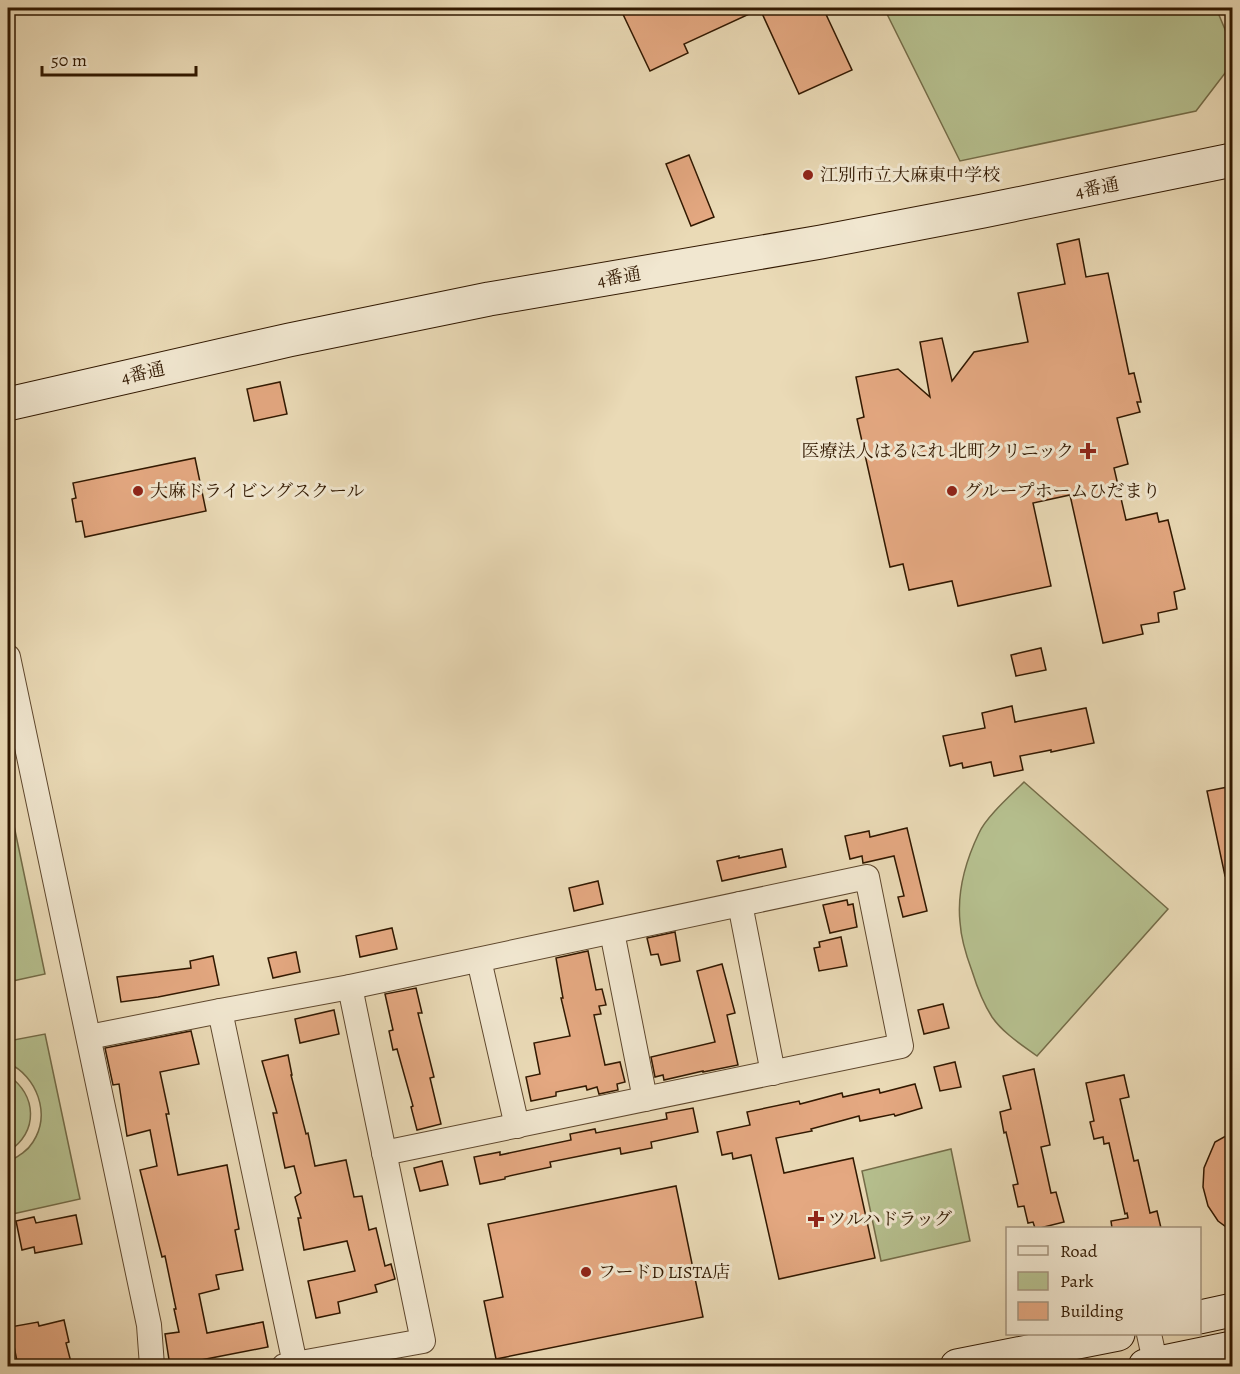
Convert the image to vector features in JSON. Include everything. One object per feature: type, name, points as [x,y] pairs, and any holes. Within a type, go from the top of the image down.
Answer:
[{"type":"street","name":"4番通","points":[[8,404],[289,340],[489,299],[821,242],[1233,160]]},
{"type":"street","points":[[8,657],[149,1325],[153,1366]]},
{"type":"street","points":[[89,1037],[350,987],[867,877],[901,1046],[384,1153]]},
{"type":"street","points":[[740,904],[773,1072]]},
{"type":"street","points":[[612,932],[645,1099]]},
{"type":"street","points":[[479,960],[517,1126]]},
{"type":"street","points":[[220,1011],[290,1365],[423,1341],[350,987]]},
{"type":"street","points":[[1201,1317],[1233,1310]]},
{"type":"street","points":[[957,1366],[1113,1335]]},
{"type":"street","points":[[1152,1358],[1233,1348]]},
{"type":"green space","points":[[884,8],[1216,8],[1232,46],[1232,64],[1196,111],[960,161]]},
{"type":"green space","points":[[1024,782],[1168,909],[1037,1056],[1002,1028],[986,1006],[964,947],[959,911],[970,854],[982,827]]},
{"type":"green space","points":[[8,797],[45,974],[8,982]]},
{"type":"green space","points":[[45,1034],[80,1199],[8,1215],[8,1162],[31,1146],[41,1120],[41,1108],[27,1077],[8,1063],[8,1041]]},
{"type":"green space","points":[[8,1075],[25,1093],[30,1114],[25,1134],[8,1152]]},
{"type":"green space","points":[[951,1149],[970,1241],[881,1261],[862,1171]]},
{"type":"building","points":[[620,8],[823,8],[852,70],[799,94],[760,9],[684,44],[688,53],[650,71]]},
{"type":"building","points":[[689,155],[714,217],[691,226],[666,164]]},
{"type":"building","points":[[1079,239],[1086,277],[1108,273],[1129,374],[1134,373],[1141,402],[1137,402],[1140,412],[1117,418],[1128,464],[1114,468],[1126,520],[1157,513],[1159,522],[1168,520],[1185,589],[1174,592],[1177,609],[1158,613],[1159,622],[1141,625],[1143,634],[1103,643],[1070,495],[1033,503],[1051,586],[958,606],[952,581],[909,590],[903,564],[890,567],[857,419],[864,417],[856,377],[898,369],[930,397],[920,342],[942,338],[952,381],[974,352],[1028,342],[1018,293],[1065,284],[1057,244]]},
{"type":"building","points":[[280,382],[287,414],[254,421],[247,389]]},
{"type":"building","name":"大麻ドライビングスクール","points":[[195,458],[206,511],[85,537],[82,521],[76,522],[72,499],[76,498],[73,483]]},
{"type":"building","points":[[1041,648],[1046,670],[1016,676],[1011,655]]},
{"type":"building","points":[[1012,706],[1015,722],[1086,708],[1094,743],[1020,756],[1023,770],[994,776],[991,762],[963,768],[962,763],[950,766],[943,736],[985,728],[982,713]]},
{"type":"building","points":[[1233,786],[1233,875],[1225,876],[1207,791]]},
{"type":"building","points":[[907,828],[927,911],[903,917],[898,897],[904,896],[894,856],[863,863],[862,856],[850,859],[845,836],[869,831],[870,837]]},
{"type":"building","points":[[782,849],[786,867],[722,881],[717,861]]},
{"type":"building","points":[[598,881],[603,904],[574,911],[569,888]]},
{"type":"building","points":[[847,900],[848,905],[853,904],[857,927],[830,933],[823,905]]},
{"type":"building","points":[[392,928],[397,949],[360,957],[356,936]]},
{"type":"building","points":[[675,932],[680,961],[661,965],[658,954],[651,955],[647,938]]},
{"type":"building","points":[[841,937],[847,966],[819,971],[814,948],[820,947],[819,942]]},
{"type":"building","points":[[588,951],[596,990],[602,989],[606,1005],[599,1006],[601,1014],[594,1015],[605,1065],[620,1062],[625,1082],[617,1084],[618,1090],[599,1094],[597,1087],[587,1090],[586,1086],[556,1092],[556,1096],[531,1101],[526,1077],[540,1074],[534,1043],[570,1036],[561,998],[563,998],[556,958]]},
{"type":"building","points":[[296,952],[300,972],[273,978],[268,958]]},
{"type":"building","points":[[213,956],[219,985],[121,1002],[117,977],[191,968],[190,961]]},
{"type":"building","points":[[722,964],[735,1013],[727,1015],[738,1065],[664,1080],[663,1075],[655,1077],[651,1057],[715,1042],[697,971]]},
{"type":"building","points":[[416,988],[422,1013],[418,1013],[434,1077],[430,1078],[441,1124],[417,1130],[411,1107],[413,1106],[397,1049],[393,1050],[389,1031],[393,1030],[385,994]]},
{"type":"building","points":[[943,1004],[949,1028],[924,1034],[918,1010]]},
{"type":"building","points":[[334,1010],[339,1034],[300,1043],[295,1019]]},
{"type":"building","points":[[191,1031],[199,1064],[160,1072],[178,1175],[227,1165],[239,1229],[235,1230],[243,1270],[216,1275],[219,1289],[199,1294],[207,1333],[263,1322],[268,1347],[170,1366],[165,1334],[179,1332],[174,1309],[176,1309],[165,1256],[162,1257],[140,1170],[157,1166],[150,1130],[127,1136],[119,1084],[113,1085],[105,1048]]},
{"type":"building","points":[[288,1055],[291,1075],[315,1166],[346,1160],[354,1197],[362,1196],[369,1230],[376,1228],[385,1266],[391,1264],[395,1279],[375,1285],[377,1292],[338,1302],[340,1313],[316,1318],[308,1281],[355,1271],[347,1241],[304,1250],[298,1218],[301,1218],[295,1197],[301,1193],[294,1166],[285,1168],[273,1113],[277,1113],[262,1061]]},
{"type":"building","points":[[955,1062],[961,1087],[940,1091],[934,1067]]},
{"type":"building","points":[[1034,1069],[1050,1145],[1041,1147],[1051,1193],[1056,1192],[1064,1222],[1035,1227],[1033,1222],[1028,1223],[1024,1206],[1018,1207],[1013,1185],[1018,1184],[1000,1112],[1011,1109],[1003,1076]]},
{"type":"building","points":[[1124,1075],[1129,1097],[1120,1099],[1134,1161],[1138,1160],[1150,1213],[1157,1211],[1161,1227],[1112,1227],[1111,1221],[1128,1218],[1127,1213],[1125,1214],[1109,1143],[1104,1144],[1103,1137],[1094,1139],[1090,1122],[1094,1121],[1086,1083]]},
{"type":"building","name":"ツルハドラッグ","points":[[915,1084],[922,1108],[895,1116],[894,1114],[860,1121],[859,1116],[811,1129],[812,1131],[776,1138],[784,1173],[853,1158],[875,1258],[779,1279],[751,1155],[733,1159],[732,1153],[722,1155],[717,1132],[750,1125],[747,1112],[799,1101],[800,1104],[842,1093],[843,1097],[879,1089],[880,1093]]},
{"type":"building","points":[[693,1108],[698,1132],[651,1142],[652,1148],[621,1154],[620,1148],[550,1162],[551,1167],[480,1184],[474,1157],[500,1152],[500,1155],[571,1140],[570,1134],[595,1129],[596,1133],[667,1119],[666,1113]]},
{"type":"building","points":[[1233,1132],[1233,1232],[1218,1221],[1208,1206],[1203,1187],[1204,1168],[1215,1142]]},
{"type":"building","points":[[442,1161],[448,1185],[420,1191],[414,1168]]},
{"type":"building","name":"フードD LISTA店","points":[[676,1186],[703,1317],[496,1359],[484,1301],[503,1297],[488,1224]]},
{"type":"building","points":[[76,1215],[82,1244],[35,1253],[34,1247],[22,1250],[16,1221],[34,1217],[36,1223]]},
{"type":"building","points":[[64,1320],[69,1342],[66,1343],[72,1366],[18,1366],[10,1327],[38,1322],[39,1326]]},
{"type":"place","name":"江別市立大麻東中学校","points":[[808,175]]},
{"type":"place","name":"医療法人はるにれ 北町クリニック","points":[[1088,451]]},
{"type":"place","name":"大麻ドライビングスクール","points":[[138,491]]},
{"type":"place","name":"グループホームひだまり","points":[[952,491]]},
{"type":"place","name":"ツルハドラッグ","points":[[816,1219]]},
{"type":"place","name":"フードD LISTA店","points":[[586,1272]]}]
